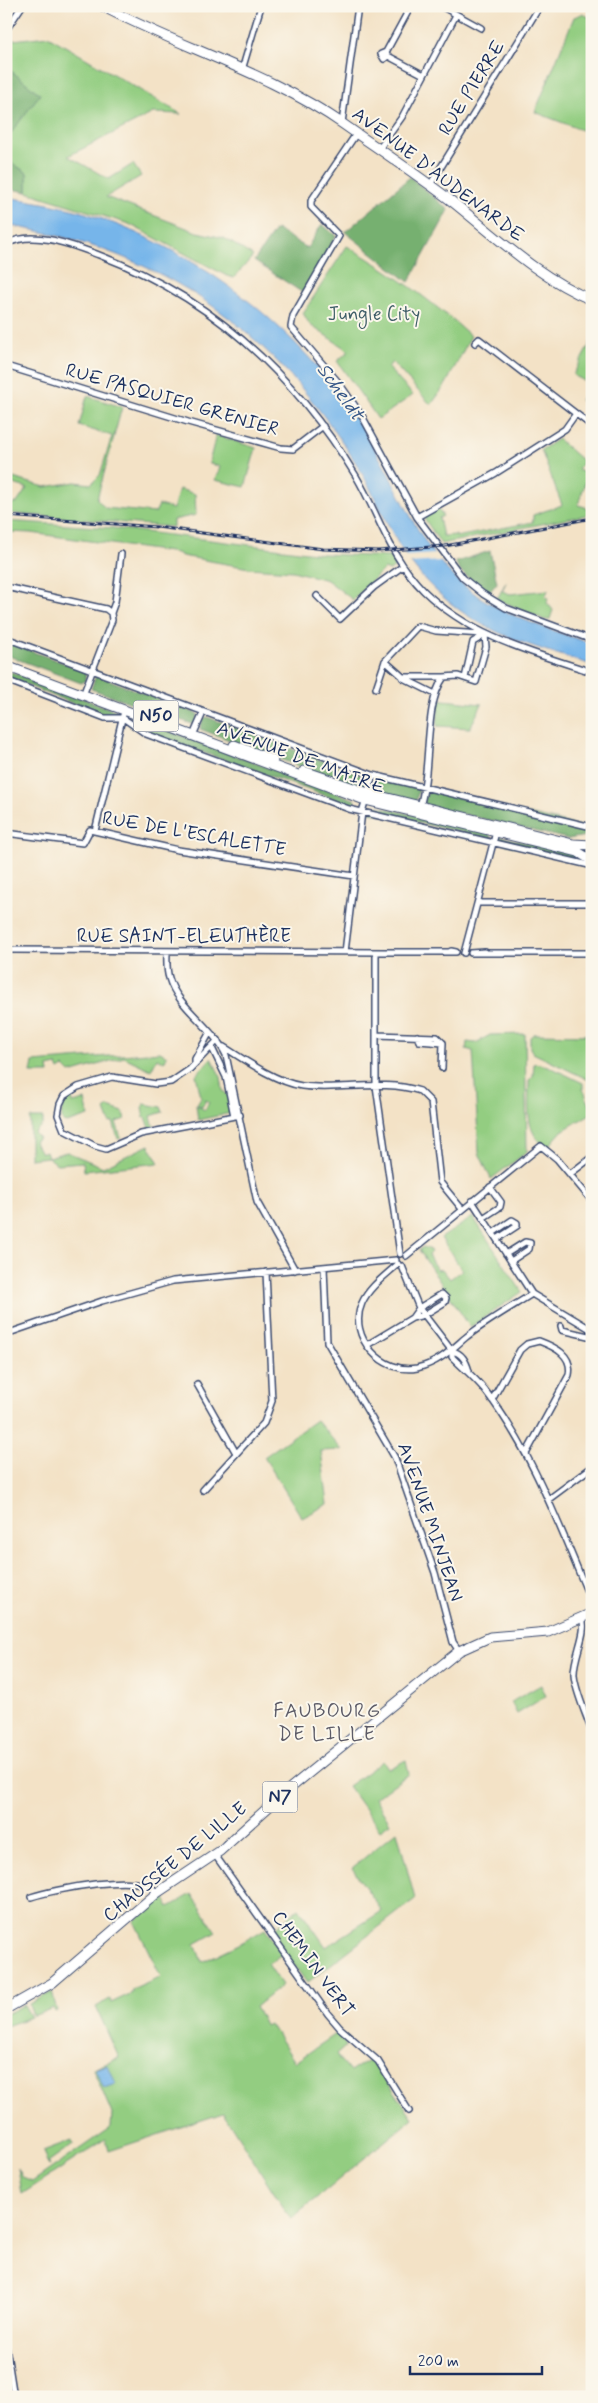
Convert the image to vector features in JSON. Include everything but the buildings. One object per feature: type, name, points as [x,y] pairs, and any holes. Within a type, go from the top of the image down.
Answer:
[{"type":"main road","name":"AVENUE D'AUDENARDE","points":[[102,6],[242,70],[342,123],[430,185],[513,252],[560,286],[592,300]]},
{"type":"main road","name":"AVENUE DE MAIRE","points":[[6,660],[367,797],[420,806],[592,846]]},
{"type":"main road","name":"AVENUE DE MAIRE","points":[[6,666],[124,714],[367,797],[572,851],[591,863]]},
{"type":"main road","points":[[565,841],[592,838]]},
{"type":"main road","points":[[591,863],[592,846]]},
{"type":"main road","name":"CHAUSSÉE DE LILLE","points":[[6,2009],[52,1983],[157,1893],[214,1855],[283,1794],[459,1651],[490,1637],[548,1632],[592,1613]]},
{"type":"street","points":[[6,29],[22,6]]},
{"type":"street","points":[[242,70],[261,6]]},
{"type":"street","points":[[342,123],[358,6]]},
{"type":"street","points":[[411,6],[387,54],[424,75]]},
{"type":"street","points":[[441,6],[481,28]]},
{"type":"street","name":"RUE PIERRE","points":[[430,185],[540,6]]},
{"type":"street","points":[[378,150],[402,117],[456,15]]},
{"type":"street","points":[[356,134],[311,201],[311,207],[339,236],[293,316],[291,327],[339,383],[362,416],[388,460],[417,516],[453,566],[482,594],[518,613],[592,640]]},
{"type":"street","points":[[6,244],[24,238],[50,241],[120,263],[152,278],[209,312],[261,355],[289,384],[322,426],[366,494],[391,549],[403,566],[436,602],[485,635],[500,642],[592,672]]},
{"type":"street","points":[[476,343],[479,340],[575,415],[592,426]]},
{"type":"street","name":"RUE PASQUIER GRENIER","points":[[6,366],[188,422],[281,448],[294,449],[322,426]]},
{"type":"street","points":[[417,516],[496,473],[565,429],[575,415]]},
{"type":"street","points":[[85,690],[112,620],[111,613],[115,602],[121,554]]},
{"type":"street","points":[[317,596],[340,619],[374,587],[403,566]]},
{"type":"street","points":[[6,587],[106,609],[111,613]]},
{"type":"street","points":[[376,688],[386,661],[418,626],[436,631],[485,635]]},
{"type":"street","points":[[403,677],[458,676],[476,682],[481,670],[486,647],[485,635]]},
{"type":"street","points":[[464,678],[473,642],[485,635]]},
{"type":"street","name":"AVENUE DE MAIRE","points":[[6,638],[373,775],[592,827]]},
{"type":"street","points":[[386,661],[403,677],[435,694]]},
{"type":"street","points":[[420,806],[425,788],[435,694],[437,686],[444,677]]},
{"type":"street","name":"AVENUE DE MAIRE","points":[[6,680],[105,718],[124,714],[146,734],[362,812],[493,844],[591,863]]},
{"type":"street","name":"AVENUE DE MAIRE","points":[[195,731],[203,712]]},
{"type":"street","points":[[95,831],[124,714]]},
{"type":"street","points":[[345,952],[362,812],[373,775]]},
{"type":"street","name":"RUE DE L'ESCALETTE","points":[[6,833],[83,843],[90,830],[178,850],[354,876]]},
{"type":"street","points":[[464,953],[496,832]]},
{"type":"street","points":[[478,903],[592,903]]},
{"type":"street","name":"RUE SAINT-ELEUTHÈRE","points":[[6,950],[591,953]]},
{"type":"street","points":[[167,951],[168,973],[171,984],[210,1032],[228,1061],[237,1115]]},
{"type":"street","points":[[6,1334],[110,1298],[163,1283],[324,1267],[407,1263],[403,1255],[376,1086],[376,952]]},
{"type":"street","points":[[196,1064],[195,1059],[210,1032]]},
{"type":"street","points":[[376,1035],[417,1036],[419,1041],[443,1043],[442,1068]]},
{"type":"street","points":[[204,1042],[216,1044],[278,1078],[299,1086],[376,1086],[420,1090],[431,1102],[440,1182],[462,1209]]},
{"type":"street","points":[[216,1044],[196,1064],[176,1079],[164,1084],[117,1077],[78,1087],[61,1100],[58,1109],[59,1120],[64,1130],[71,1135],[106,1148],[141,1134],[237,1115]]},
{"type":"street","points":[[216,1044],[237,1115],[257,1202],[264,1219],[295,1270]]},
{"type":"street","points":[[532,1294],[465,1338],[452,1351],[425,1366],[404,1369],[384,1362],[367,1346],[359,1326],[361,1305],[373,1286],[398,1263],[403,1255],[541,1146],[570,1174],[592,1201]]},
{"type":"street","points":[[570,1174],[592,1157]]},
{"type":"street","points":[[484,1218],[500,1207],[501,1202],[490,1187]]},
{"type":"street","points":[[472,1201],[532,1294],[591,1328]]},
{"type":"street","points":[[493,1233],[512,1220],[517,1223],[517,1226],[497,1239]]},
{"type":"street","points":[[506,1254],[525,1242],[530,1243],[529,1249],[511,1261]]},
{"type":"street","points":[[398,1263],[419,1308],[452,1351],[452,1357],[469,1371],[492,1400],[526,1452],[549,1498],[592,1603]]},
{"type":"street","name":"AVENUE MINJEAN","points":[[324,1267],[327,1342],[395,1458],[435,1573],[453,1642],[459,1651]]},
{"type":"street","points":[[203,1490],[264,1423],[272,1401],[266,1272]]},
{"type":"street","points":[[367,1346],[412,1318],[424,1315],[445,1302],[446,1296],[440,1295],[419,1308],[412,1318]]},
{"type":"street","points":[[561,1326],[562,1330],[588,1336],[592,1335]]},
{"type":"street","points":[[492,1400],[520,1350],[527,1344],[539,1341],[566,1356],[569,1363],[569,1375],[533,1445],[526,1452]]},
{"type":"street","points":[[197,1384],[236,1453]]},
{"type":"street","points":[[549,1498],[590,1470]]},
{"type":"street","points":[[582,1618],[585,1626],[575,1658],[574,1678],[592,1732]]},
{"type":"street","name":"CHEMIN VERT","points":[[214,1855],[328,2014],[340,2028],[378,2061],[409,2112]]},
{"type":"street","points":[[31,1897],[50,1891],[114,1882],[145,1884],[155,1889],[157,1893]]},
{"type":"street","points":[[6,2347],[14,2397]]},
{"type":"green space","points":[[582,14],[592,18],[592,125],[589,133],[535,112],[574,17]]},
{"type":"green space","points":[[48,36],[181,114],[153,113],[68,156],[109,179],[133,164],[141,176],[106,197],[197,232],[224,238],[253,256],[234,278],[129,224],[27,192],[27,173],[6,159],[6,139],[40,94],[6,67],[6,41],[9,37],[13,40]]},
{"type":"green space","points":[[6,67],[40,94],[6,140]]},
{"type":"green space","points":[[6,159],[27,173],[27,192],[6,188]]},
{"type":"green space","points":[[410,177],[449,210],[409,282],[345,232]]},
{"type":"green space","points":[[322,224],[336,236],[303,293],[254,261],[276,229],[307,248]]},
{"type":"green space","name":"Jungle City","points":[[347,246],[411,288],[471,336],[446,384],[431,405],[392,362],[388,368],[413,395],[378,419],[337,361],[349,351],[310,325],[303,313]]},
{"type":"green space","points":[[592,340],[592,385],[573,375]]},
{"type":"green space","points":[[592,385],[592,411],[580,400]]},
{"type":"green space","points":[[87,396],[122,407],[97,499],[105,508],[155,513],[159,505],[173,509],[179,489],[195,494],[196,515],[173,520],[173,527],[6,513],[6,505],[17,503],[27,488],[6,482],[6,476],[45,487],[75,482],[91,484],[100,475],[112,436],[79,426]]},
{"type":"green space","points":[[216,435],[256,448],[245,487],[215,480],[220,467],[209,463]]},
{"type":"green space","points":[[558,439],[583,461],[578,470],[588,474],[578,505],[592,509],[592,514],[441,544],[424,518],[425,514],[437,508],[443,516],[439,518],[443,536],[456,535],[456,537],[533,522],[533,515],[562,505],[541,450]]},
{"type":"green space","points":[[6,521],[113,528],[323,554],[390,557],[397,565],[390,571],[384,569],[353,600],[327,580],[293,571],[249,568],[182,556],[177,553],[31,533],[6,532]]},
{"type":"green space","points":[[490,551],[497,583],[488,594],[459,570],[456,562]]},
{"type":"green space","points":[[506,582],[502,591],[510,594],[548,590],[545,597],[548,598],[547,603],[553,610],[550,619],[545,620],[497,599]]},
{"type":"green space","points":[[6,642],[86,671],[85,681],[81,683],[6,655]]},
{"type":"green space","points":[[6,670],[120,713],[117,716],[104,716],[6,677]]},
{"type":"green space","points":[[96,675],[198,714],[195,725],[91,689]]},
{"type":"green space","points":[[439,700],[482,704],[470,728],[437,726]]},
{"type":"green space","points":[[207,717],[363,776],[367,782],[366,788],[362,790],[200,729],[203,719]]},
{"type":"green space","points":[[147,723],[356,800],[354,806],[148,733],[145,730]]},
{"type":"green space","points":[[375,780],[419,789],[416,801],[373,790]]},
{"type":"green space","points":[[431,791],[592,829],[592,835],[568,839],[425,805],[424,801],[427,793]]},
{"type":"green space","points":[[368,804],[487,832],[492,839],[365,811]]},
{"type":"green space","points":[[498,836],[571,853],[584,861],[499,843],[496,840]]},
{"type":"green space","points":[[525,1034],[527,1152],[491,1179],[479,1153],[473,1051],[466,1049],[467,1042],[476,1043],[490,1035]]},
{"type":"green space","points":[[534,1034],[592,1035],[591,1081],[533,1053],[530,1048],[530,1037]]},
{"type":"green space","points":[[160,1052],[167,1056],[164,1062],[157,1058],[151,1070],[124,1057],[70,1073],[64,1067],[59,1070],[57,1065],[48,1067],[49,1073],[31,1073],[33,1062]]},
{"type":"green space","points":[[211,1058],[221,1077],[223,1091],[228,1095],[231,1113],[198,1120],[196,1105],[205,1110],[209,1102],[206,1100],[202,1107],[197,1104],[201,1097],[196,1075]]},
{"type":"green space","points":[[534,1063],[548,1066],[583,1083],[583,1090],[592,1110],[592,1113],[562,1131],[548,1147],[534,1135],[529,1118],[529,1080],[533,1076]]},
{"type":"green space","points":[[71,1094],[73,1103],[85,1100],[89,1116],[67,1123],[63,1122],[62,1110]]},
{"type":"green space","points":[[144,1104],[161,1107],[163,1112],[151,1116],[154,1128],[150,1128],[146,1117],[144,1118],[142,1108]]},
{"type":"green space","points":[[108,1107],[123,1112],[125,1119],[116,1122],[121,1138],[118,1139],[113,1122],[110,1123],[105,1110]]},
{"type":"green space","points":[[30,1118],[43,1118],[43,1124],[34,1133],[39,1138],[34,1141],[41,1153],[46,1151],[48,1157],[30,1159]]},
{"type":"green space","points":[[149,1145],[159,1163],[84,1171],[83,1162],[57,1164],[48,1157],[67,1152],[103,1167]]},
{"type":"green space","points":[[473,1217],[522,1292],[470,1327],[419,1250],[423,1247],[429,1249],[431,1252],[428,1255],[437,1270],[442,1269],[450,1279],[462,1270],[441,1238]]},
{"type":"green space","points":[[316,1420],[342,1450],[321,1451],[328,1504],[302,1518],[264,1457]]},
{"type":"green space","points":[[541,1685],[546,1696],[517,1714],[511,1702]]},
{"type":"green space","points":[[406,1760],[409,1774],[375,1798],[390,1823],[380,1830],[348,1786],[383,1761],[389,1769]]},
{"type":"green space","points":[[397,1831],[415,1899],[307,1983],[270,1932],[299,1908],[326,1947],[382,1911],[352,1868]]},
{"type":"green space","points":[[192,1894],[216,1932],[195,1944],[202,1962],[265,1929],[282,1954],[268,1964],[282,1985],[255,2007],[266,2026],[270,2024],[295,2062],[339,2032],[346,2046],[336,2055],[350,2072],[371,2058],[413,2118],[291,2219],[223,2113],[109,2151],[106,2139],[22,2194],[18,2168],[23,2178],[32,2182],[111,2127],[112,2114],[93,2069],[119,2058],[96,2007],[110,1999],[111,2003],[132,1993],[132,1990],[161,1977],[134,1921],[164,1896],[169,1907]]},
{"type":"green space","points":[[52,1992],[57,2011],[55,2012],[53,2008],[33,2016],[29,2004]]},
{"type":"green space","points":[[24,2005],[31,2017],[6,2026],[6,2014]]},
{"type":"green space","points":[[72,2140],[73,2144],[48,2162],[50,2166],[48,2165],[43,2151]]},
{"type":"water","points":[[6,197],[82,212],[119,225],[190,261],[223,282],[255,306],[312,361],[345,401],[372,444],[417,529],[449,572],[481,598],[507,613],[592,644],[592,665],[499,633],[465,614],[432,587],[417,571],[398,544],[361,471],[323,415],[288,373],[250,335],[208,303],[164,276],[115,254],[63,237],[6,225]]},
{"type":"water","points":[[107,2065],[115,2084],[104,2088],[95,2069]]},
{"type":"pier","points":[[436,554],[442,561],[408,563],[403,556]]},
{"type":"railway","points":[[6,516],[157,527],[323,549],[378,551],[445,546],[592,518]]},
{"type":"district","name":"FAUBOURG DE LILLE","points":[[327,1722]]},
{"type":"water label","name":"Scheldt","points":[[340,392]]}]
